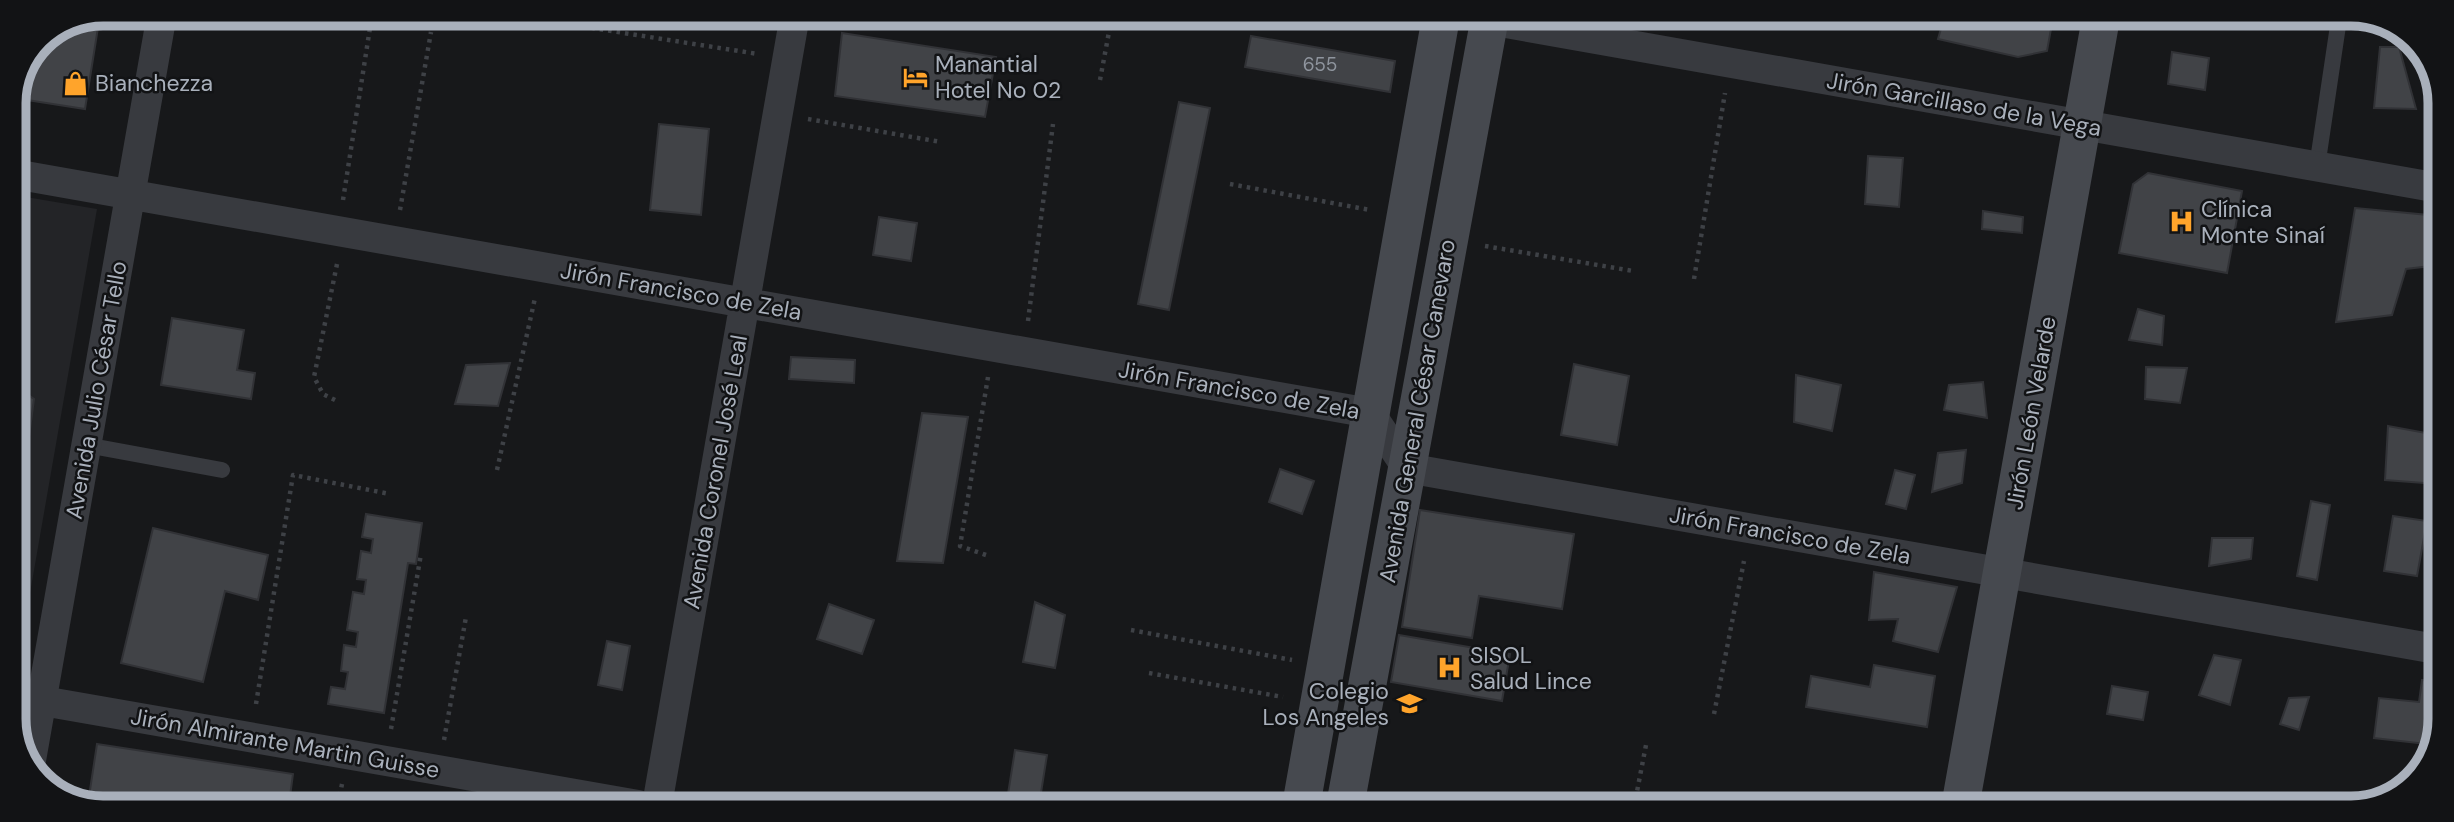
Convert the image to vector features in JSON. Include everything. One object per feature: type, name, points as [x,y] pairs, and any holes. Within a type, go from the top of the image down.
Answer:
[{"type":"main road","name":"Avenida General César Canevaro","points":[[1303,796],[1439,26]]},
{"type":"main road","name":"Avenida General César Canevaro","points":[[1347,796],[1488,26]]},
{"type":"main road","name":"Jirón León Velarde","points":[[1962,796],[2100,26]]},
{"type":"street","name":"Avenida Julio César Tello","points":[[29,738],[28,698],[86,445],[160,26]]},
{"type":"street","name":"Avenida Coronel José Leal","points":[[659,796],[794,26]]},
{"type":"street","name":"Jirón Garcillaso de la Vega","points":[[1534,26],[2428,186]]},
{"type":"street","name":"Jirón Francisco de Zela","points":[[26,176],[1370,413],[1407,468],[2428,648]]},
{"type":"street","name":"Jirón Almirante Martin Guisse","points":[[28,698],[591,796]]},
{"type":"lane","points":[[2317,167],[2338,26]]},
{"type":"lane","points":[[86,445],[222,470]]},
{"type":"path","points":[[337,401],[323,394],[314,377],[341,231],[370,26]]},
{"type":"path","points":[[579,26],[788,59]]},
{"type":"path","points":[[1100,80],[1110,26]]},
{"type":"path","points":[[395,241],[431,32]]},
{"type":"path","points":[[1694,279],[1730,62]]},
{"type":"path","points":[[778,113],[942,142]]},
{"type":"path","points":[[1024,352],[1053,124]]},
{"type":"path","points":[[1230,184],[1405,217]]},
{"type":"path","points":[[1448,240],[1633,271]]},
{"type":"path","points":[[497,470],[542,267]]},
{"type":"path","points":[[986,555],[960,546],[993,346]]},
{"type":"path","points":[[251,737],[293,475],[390,494]]},
{"type":"path","points":[[1714,714],[1750,528]]},
{"type":"path","points":[[386,761],[421,554]]},
{"type":"path","points":[[439,770],[466,617]]},
{"type":"path","points":[[1131,630],[1325,666]]},
{"type":"path","points":[[1149,673],[1319,704]]},
{"type":"path","points":[[1636,796],[1646,745]]},
{"type":"shaded area","points":[[26,197],[97,209],[26,616]]},
{"type":"building","points":[[1942,26],[2052,26],[2047,51],[2018,57],[1938,39]]},
{"type":"building","points":[[98,27],[85,109],[26,100],[28,88],[39,60],[60,39],[74,32]]},
{"type":"building","name":"Manantial Hotel No 02","points":[[842,33],[996,57],[985,117],[835,96]]},
{"type":"building","points":[[1251,36],[1395,61],[1390,92],[1245,67]]},
{"type":"building","points":[[2380,47],[2399,47],[2416,109],[2374,108]]},
{"type":"building","points":[[2172,52],[2209,58],[2205,90],[2168,84]]},
{"type":"building","points":[[1179,102],[1210,108],[1169,310],[1138,304]]},
{"type":"building","points":[[659,124],[709,129],[701,215],[650,210]]},
{"type":"building","points":[[1868,156],[1903,158],[1899,207],[1865,204]]},
{"type":"building","name":"Clínica Monte Sinaí","points":[[2148,173],[2242,191],[2227,273],[2119,253],[2133,184]]},
{"type":"building","points":[[2355,208],[2428,215],[2428,266],[2406,269],[2392,315],[2336,322]]},
{"type":"building","points":[[1983,211],[2023,217],[2022,233],[1982,229]]},
{"type":"building","points":[[879,217],[917,223],[911,261],[873,255]]},
{"type":"building","points":[[2138,309],[2164,316],[2162,345],[2129,340]]},
{"type":"building","points":[[172,318],[244,330],[237,370],[255,373],[251,399],[161,385]]},
{"type":"building","points":[[791,357],[855,360],[854,383],[789,379]]},
{"type":"building","points":[[510,363],[498,406],[455,404],[466,365]]},
{"type":"building","points":[[1574,364],[1629,376],[1617,445],[1561,435]]},
{"type":"building","points":[[2146,367],[2187,368],[2180,403],[2145,399]]},
{"type":"building","points":[[1796,375],[1841,385],[1832,431],[1794,422]]},
{"type":"building","points":[[1983,382],[1987,418],[1944,410],[1949,385]]},
{"type":"building","points":[[26,393],[34,399],[26,459]]},
{"type":"building","points":[[922,413],[968,417],[943,563],[897,561]]},
{"type":"building","points":[[2388,426],[2428,433],[2428,483],[2385,480]]},
{"type":"building","points":[[1966,450],[1962,483],[1932,492],[1938,453]]},
{"type":"building","points":[[1280,469],[1314,481],[1302,514],[1269,502]]},
{"type":"building","points":[[1895,470],[1915,475],[1906,509],[1886,504]]},
{"type":"building","points":[[2311,501],[2330,505],[2317,580],[2297,576]]},
{"type":"building","points":[[1420,510],[1574,534],[1562,609],[1479,596],[1472,638],[1402,627]]},
{"type":"building","points":[[366,514],[422,523],[416,564],[408,563],[384,713],[328,704],[331,687],[345,689],[348,672],[341,671],[344,645],[356,647],[358,632],[347,630],[353,592],[364,594],[366,580],[357,579],[361,551],[371,553],[373,539],[362,537]]},
{"type":"building","points":[[2393,516],[2427,521],[2417,576],[2384,571]]},
{"type":"building","points":[[153,528],[268,555],[258,600],[225,591],[203,682],[121,663]]},
{"type":"building","points":[[2212,538],[2253,538],[2251,559],[2209,566]]},
{"type":"building","points":[[1874,572],[1957,587],[1938,652],[1893,641],[1898,619],[1869,620]]},
{"type":"building","points":[[1035,602],[1065,615],[1055,668],[1023,662]]},
{"type":"building","points":[[829,604],[874,620],[862,654],[817,639]]},
{"type":"building","name":"SISOL Salud Lince","points":[[1399,635],[1510,654],[1502,701],[1391,682]]},
{"type":"building","points":[[607,641],[630,646],[622,690],[598,685]]},
{"type":"building","points":[[2214,655],[2241,660],[2230,705],[2199,695]]},
{"type":"building","points":[[1874,665],[1935,676],[1927,727],[1806,707],[1811,676],[1870,687]]},
{"type":"building","points":[[2422,680],[2428,680],[2428,719],[2424,744],[2374,738],[2379,698],[2419,702]]},
{"type":"building","points":[[2112,686],[2148,692],[2143,720],[2107,714]]},
{"type":"building","points":[[2309,697],[2299,730],[2280,724],[2289,698]]},
{"type":"building","points":[[97,744],[293,774],[290,796],[89,794]]},
{"type":"building","points":[[1015,750],[1047,755],[1040,796],[1008,794]]},
{"type":"place","name":"Manantial Hotel No 02","points":[[915,77]]},
{"type":"place","name":"Bianchezza","points":[[75,83]]},
{"type":"place","name":"Clínica Monte Sinaí","points":[[2181,222]]},
{"type":"place","name":"SISOL Salud Lince","points":[[1450,668]]},
{"type":"place","name":"Colegio Los Angeles","points":[[1409,704]]}]
